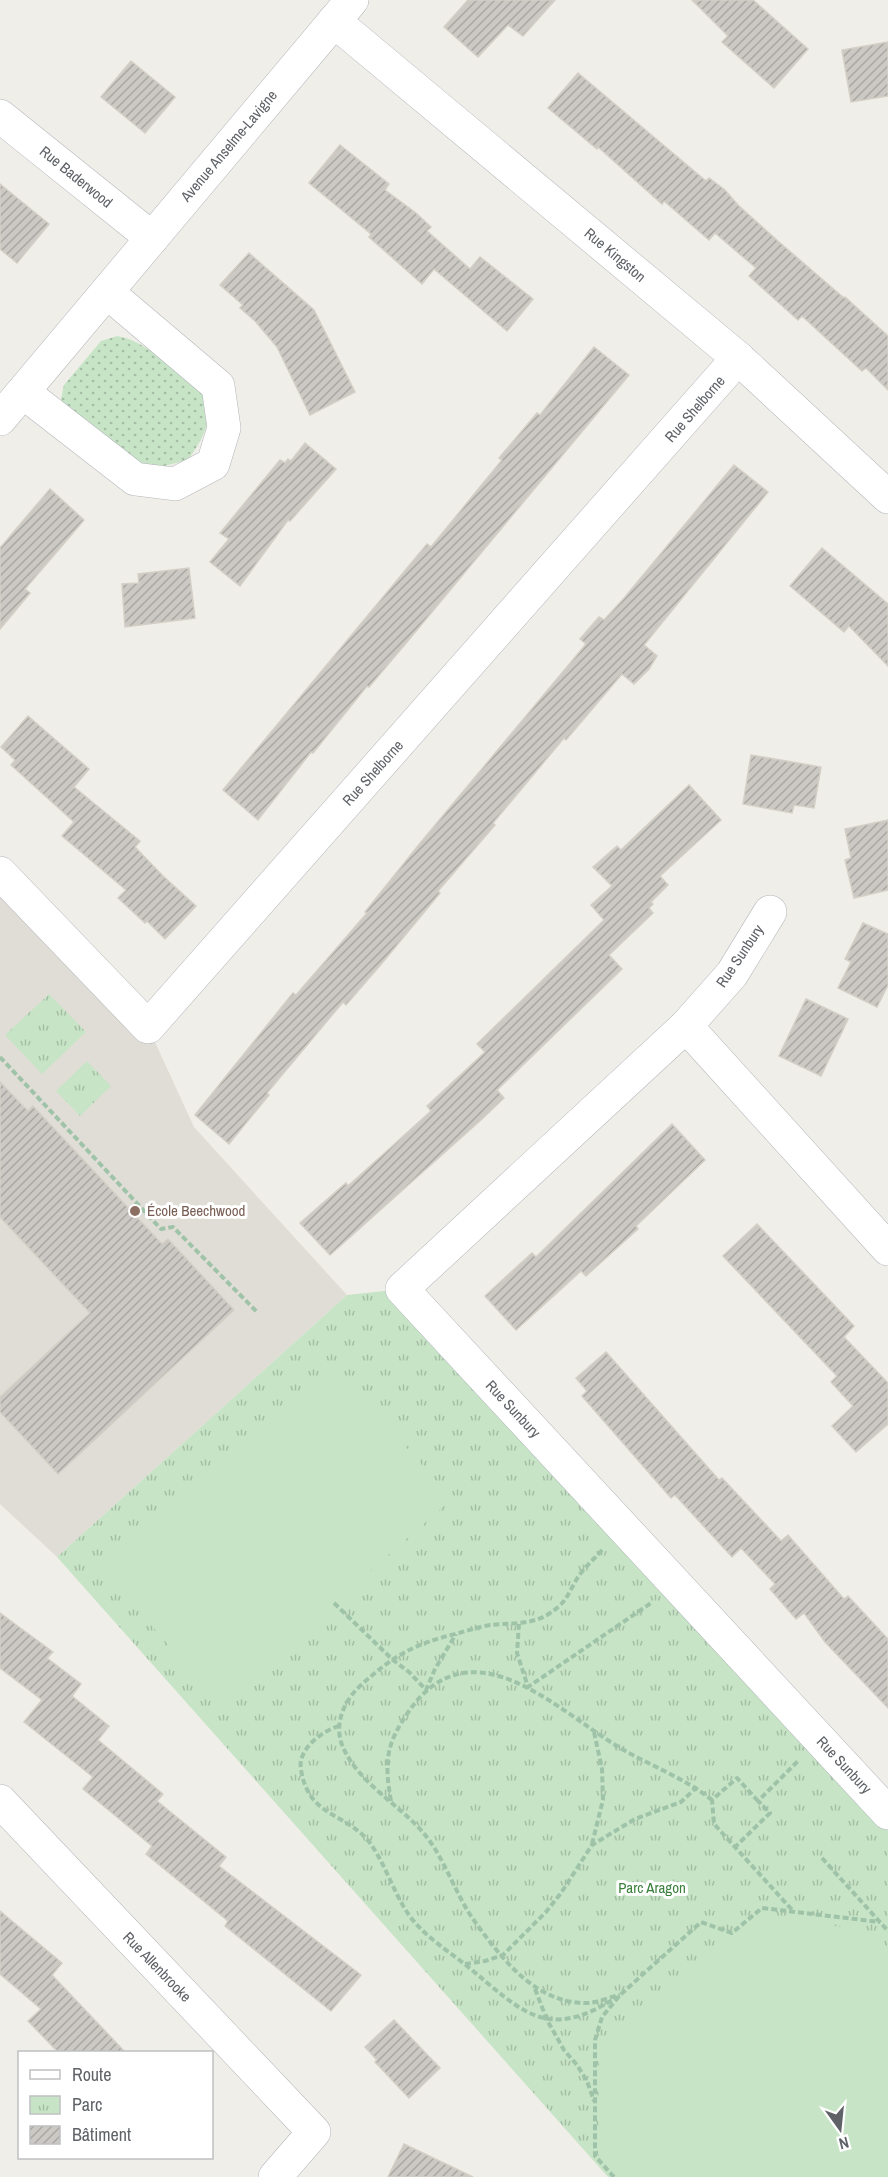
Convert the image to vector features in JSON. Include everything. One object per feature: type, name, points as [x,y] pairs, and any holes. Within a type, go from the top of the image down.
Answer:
[{"type":"street","name":"Avenue Anselme-Lavigne","points":[[0,419],[343,11]]},
{"type":"street","name":"Rue Kingston","points":[[343,11],[738,358],[888,497]]},
{"type":"street","name":"Rue Baderwood","points":[[0,116],[152,238]]},
{"type":"street","points":[[23,392],[135,479],[175,484],[213,464],[224,428],[218,386],[106,292]]},
{"type":"street","name":"Rue Shelborne","points":[[0,873],[148,1027],[738,358]]},
{"type":"street","name":"Rue Sunbury","points":[[770,912],[732,974],[686,1026],[402,1289],[888,1813]]},
{"type":"street","points":[[686,1026],[888,1249]]},
{"type":"street","name":"Rue Allenbrooke","points":[[0,1801],[314,2132],[275,2177]]},
{"type":"path","points":[[0,1057],[161,1229],[173,1227],[258,1313]]},
{"type":"path","points":[[620,1995],[590,2003],[560,1999],[535,1988],[516,1972],[470,1914],[436,1850],[422,1831],[368,1781],[351,1760],[342,1743],[339,1726],[343,1708],[355,1691],[393,1660],[416,1646],[430,1639],[488,1626],[519,1624],[546,1616],[566,1600],[578,1576],[625,1530]]},
{"type":"path","points":[[528,1688],[676,1584]]},
{"type":"path","points":[[334,1603],[426,1690]]},
{"type":"path","points":[[519,1624],[517,1653],[528,1688]]},
{"type":"path","points":[[391,1802],[386,1775],[388,1753],[396,1731],[426,1690],[435,1669],[456,1634]]},
{"type":"path","points":[[426,1690],[450,1676],[478,1671],[503,1676],[560,1706],[594,1732],[634,1756],[697,1787],[712,1800],[714,1824],[794,1912]]},
{"type":"path","points":[[339,1726],[324,1731],[307,1747],[300,1767],[305,1788],[318,1806],[354,1828],[369,1841],[381,1859],[394,1890],[410,1917],[427,1935],[503,1997],[523,2011],[547,2020],[569,2019],[595,2012],[620,1995],[701,1922],[732,1933],[762,1908],[880,1922]]},
{"type":"path","points":[[464,1964],[503,1955],[546,1912],[592,1845],[603,1800],[602,1769],[594,1732]]},
{"type":"path","points":[[758,1801],[820,1740]]},
{"type":"path","points":[[712,1800],[737,1778],[770,1813],[734,1848]]},
{"type":"path","points":[[592,1845],[634,1819],[681,1802],[697,1787]]},
{"type":"path","points":[[822,1858],[888,1931]]},
{"type":"path","points":[[535,1988],[547,2020],[587,2081],[595,2105]]},
{"type":"path","points":[[614,2177],[595,2156],[595,2040],[602,2017],[620,1995]]},
{"type":"shaded area","name":"École Beechwood","points":[[0,873],[148,1027],[194,1127],[347,1295],[57,1557],[0,1504]]},
{"type":"green space","points":[[117,336],[131,340],[149,350],[193,380],[207,396],[209,415],[207,424],[204,434],[188,460],[164,466],[139,465],[67,412],[61,399],[64,385],[101,341]]},
{"type":"green space","points":[[49,994],[86,1032],[42,1074],[5,1035]]},
{"type":"green space","points":[[87,1061],[111,1086],[80,1116],[56,1091]]},
{"type":"green space","name":"Parc Aragon","points":[[402,1289],[888,1813],[888,2177],[608,2177],[57,1557],[347,1295]]},
{"type":"green space","points":[[335,1367],[452,1499],[220,1703],[103,1571]]},
{"type":"green space","points":[[762,1918],[853,1928],[888,1969],[888,2177],[620,2177],[598,2154],[599,2054]]},
{"type":"building","points":[[468,0],[555,0],[523,36],[508,25],[478,57],[444,27]]},
{"type":"building","points":[[692,0],[753,0],[808,49],[774,88],[722,42],[728,36]]},
{"type":"building","points":[[888,42],[888,96],[851,102],[842,50]]},
{"type":"building","points":[[131,61],[175,97],[145,133],[101,97]]},
{"type":"building","points":[[578,73],[706,181],[709,178],[725,190],[779,242],[888,336],[888,390],[866,368],[862,371],[802,316],[798,320],[749,276],[756,268],[715,233],[709,240],[664,201],[662,204],[598,147],[597,149],[548,108]]},
{"type":"building","points":[[340,145],[389,184],[385,190],[416,213],[431,227],[427,231],[470,269],[480,257],[533,299],[507,331],[434,269],[422,284],[369,237],[371,234],[309,183]]},
{"type":"building","points":[[0,184],[49,224],[17,263],[0,249]]},
{"type":"building","points":[[249,253],[314,310],[355,392],[310,415],[277,347],[255,321],[240,308],[243,305],[220,285]]},
{"type":"building","points":[[594,347],[629,375],[407,642],[369,687],[367,686],[313,753],[311,752],[258,820],[223,790],[427,544],[431,547],[502,460],[499,458],[537,413],[540,415]]},
{"type":"building","points":[[305,443],[336,469],[290,521],[288,520],[240,586],[210,562],[229,539],[220,533],[280,460],[285,463],[288,459],[291,461]]},
{"type":"building","points":[[734,465],[768,492],[644,645],[657,656],[649,669],[634,684],[622,674],[566,740],[564,738],[493,823],[495,825],[438,891],[440,893],[383,962],[346,1005],[343,1002],[267,1093],[269,1095],[229,1144],[195,1115],[293,993],[296,995],[367,913],[365,912],[421,842],[586,644],[580,639],[599,617],[604,620],[625,597]]},
{"type":"building","points":[[50,489],[84,520],[25,589],[30,593],[0,629],[0,548]]},
{"type":"building","points":[[822,548],[888,604],[888,666],[849,626],[844,632],[790,586]]},
{"type":"building","points":[[189,568],[195,618],[125,627],[122,584],[139,583],[138,574]]},
{"type":"building","points":[[28,716],[89,769],[74,787],[140,841],[135,847],[196,906],[165,939],[118,898],[126,890],[62,836],[74,822],[11,765],[15,760],[1,747]]},
{"type":"building","points":[[751,755],[821,767],[814,808],[794,805],[792,813],[743,804]]},
{"type":"building","points":[[689,785],[721,820],[660,876],[668,885],[651,902],[653,904],[649,908],[653,913],[609,955],[622,969],[497,1090],[504,1098],[330,1255],[300,1223],[346,1183],[348,1186],[431,1111],[427,1106],[485,1052],[477,1044],[604,920],[591,905],[612,886],[593,867],[617,846],[621,850]]},
{"type":"building","points":[[888,820],[888,890],[854,898],[845,860],[851,858],[845,829]]},
{"type":"building","points":[[863,923],[888,934],[888,985],[877,1007],[838,988],[851,962],[845,959]]},
{"type":"building","points":[[806,999],[848,1019],[821,1076],[779,1056]]},
{"type":"building","points":[[0,1082],[28,1111],[33,1106],[162,1244],[168,1239],[234,1310],[58,1474],[0,1412],[0,1397],[90,1313],[0,1217]]},
{"type":"building","points":[[672,1124],[705,1160],[636,1226],[638,1229],[586,1276],[581,1271],[516,1330],[485,1296],[532,1253],[536,1257]]},
{"type":"building","points":[[757,1224],[854,1326],[844,1337],[888,1383],[888,1424],[856,1452],[832,1426],[853,1406],[831,1382],[837,1376],[723,1256]]},
{"type":"building","points":[[606,1352],[719,1480],[722,1478],[781,1541],[788,1535],[844,1599],[848,1596],[888,1639],[888,1708],[825,1642],[804,1613],[796,1619],[770,1589],[775,1584],[741,1548],[732,1557],[675,1495],[671,1498],[582,1396],[587,1391],[576,1378]]},
{"type":"building","points":[[0,1613],[53,1652],[47,1658],[81,1684],[72,1696],[109,1726],[98,1740],[163,1794],[157,1801],[226,1857],[219,1866],[361,1975],[331,2011],[225,1926],[228,1921],[146,1854],[152,1846],[83,1789],[93,1777],[24,1722],[42,1700],[0,1668]]},
{"type":"building","points":[[0,1911],[62,1963],[52,1975],[124,2051],[57,2051],[28,2021],[41,2009],[0,1974]]},
{"type":"building","points":[[394,2020],[440,2068],[409,2098],[375,2062],[377,2060],[365,2047]]},
{"type":"building","points":[[404,2144],[473,2177],[388,2177]]},
{"type":"place","name":"École Beechwood","points":[[135,1211]]}]
